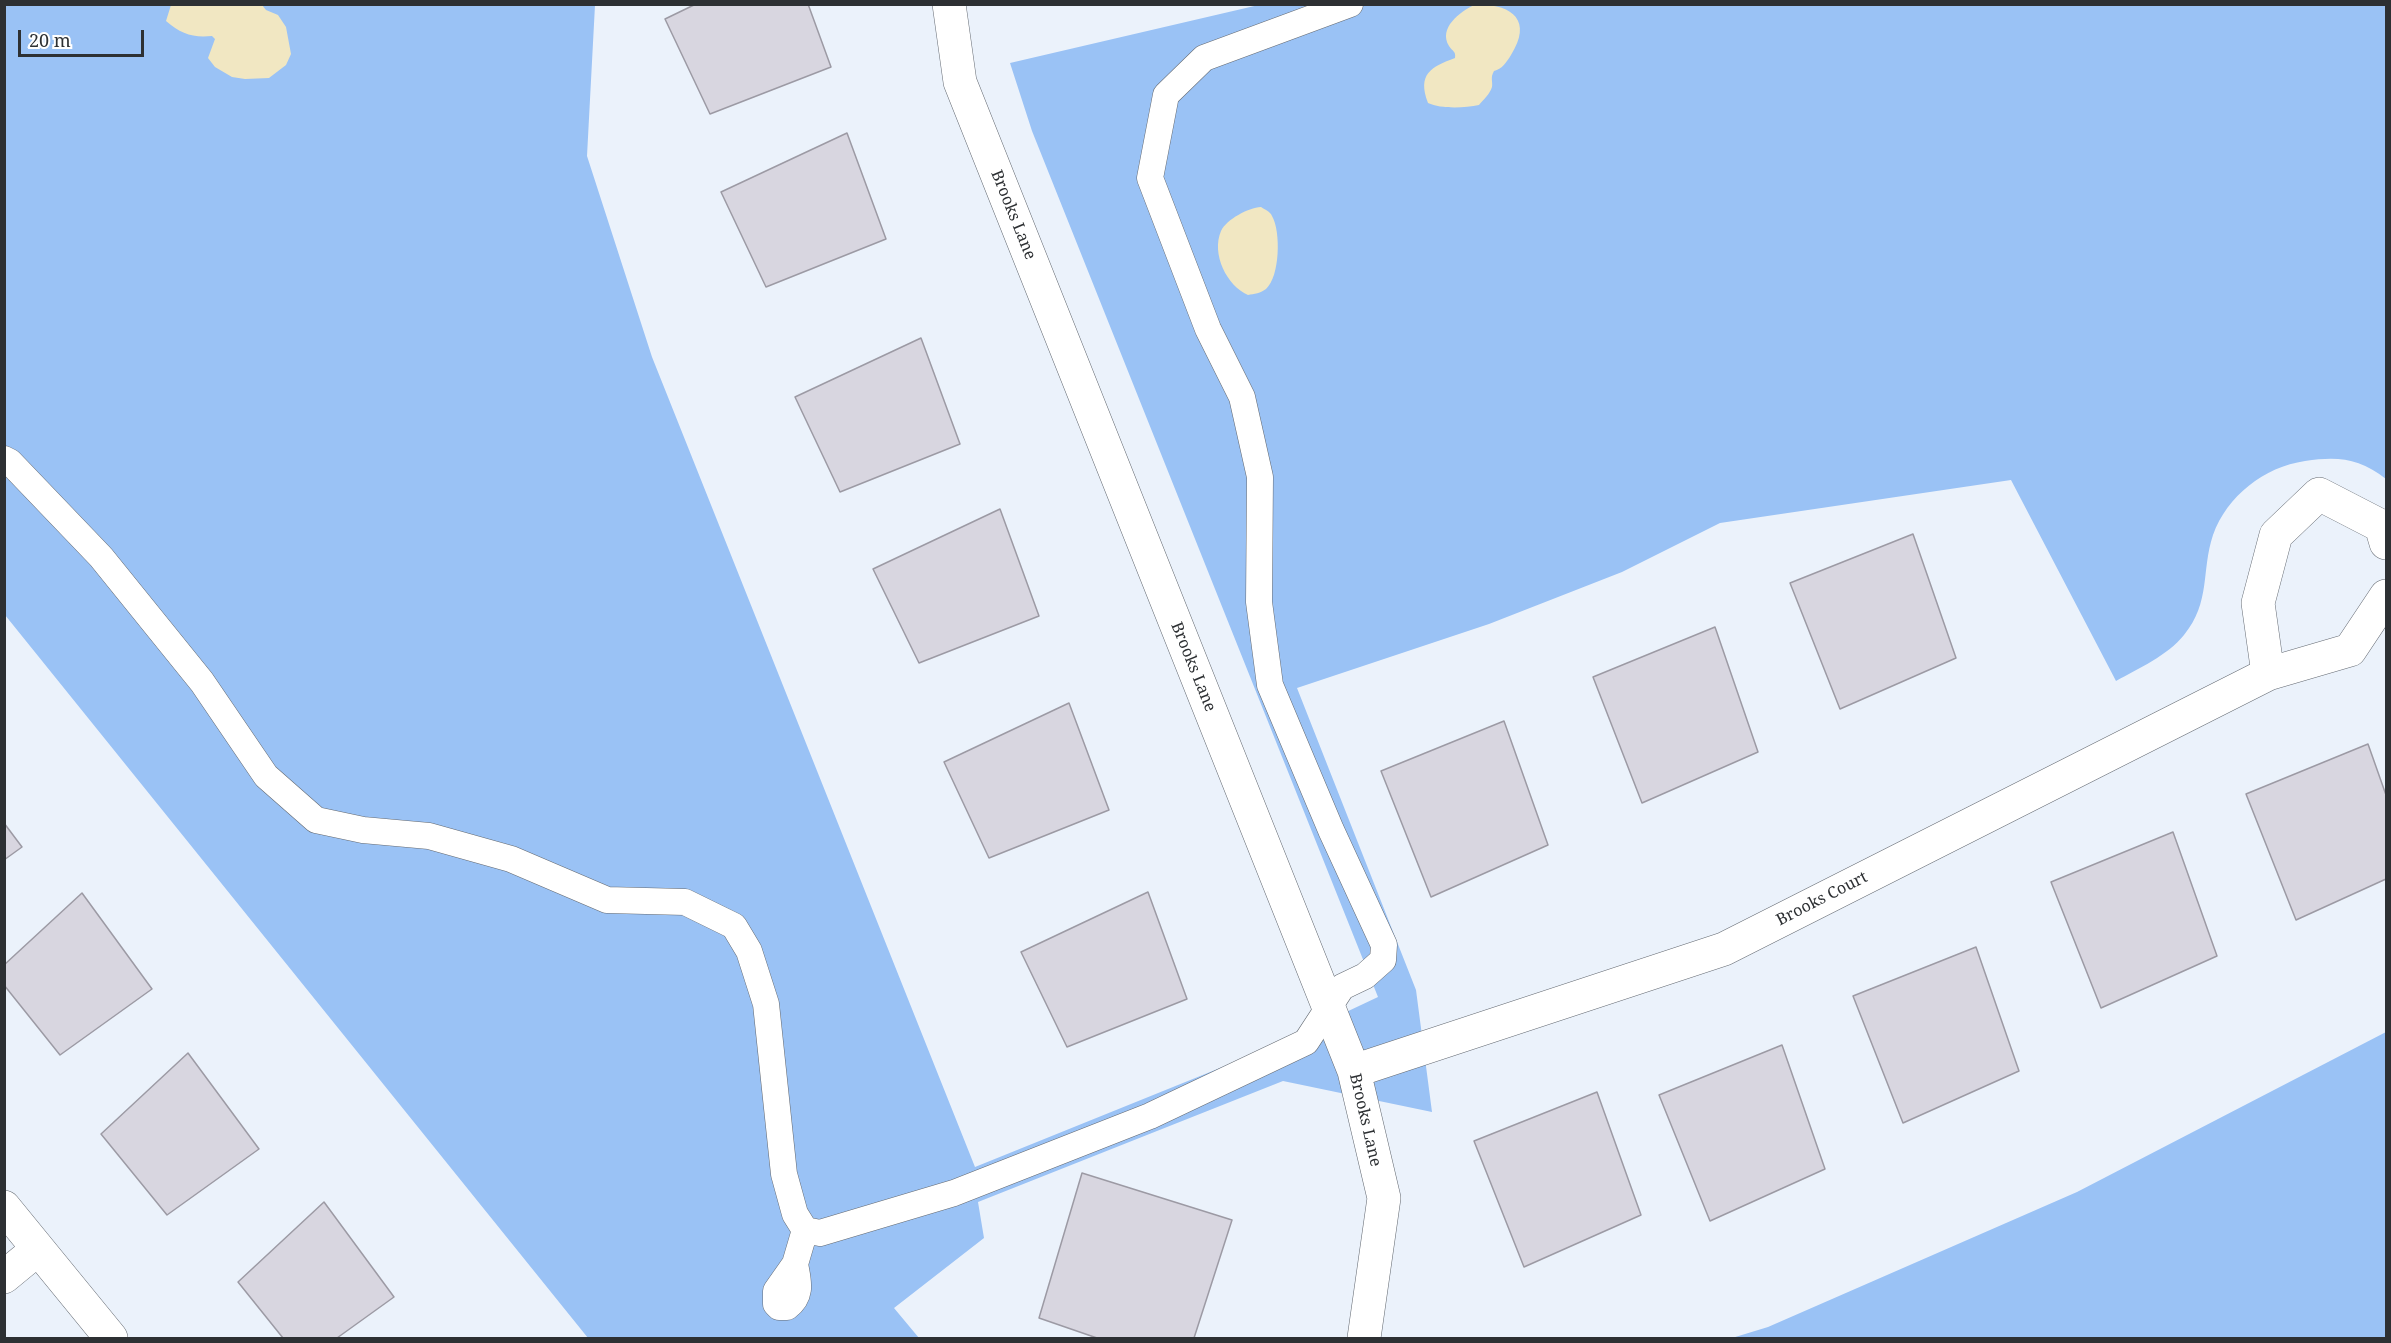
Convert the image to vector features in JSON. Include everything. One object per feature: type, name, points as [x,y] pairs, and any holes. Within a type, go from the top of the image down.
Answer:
[{"type":"street","name":"Brooks Lane","points":[[949,4],[960,82],[1354,1071],[1384,1198],[1364,1338]]},
{"type":"street","points":[[2268,674],[2258,603],[2276,535],[2319,494],[2381,526],[2386,543]]},
{"type":"street","name":"Brooks Court","points":[[1354,1071],[1724,949],[2268,674],[2350,650],[2386,597]]},
{"type":"street","points":[[4,1207],[111,1338]]},
{"type":"street","points":[[4,1277],[38,1249]]},
{"type":"lane","points":[[4,459],[10,462],[101,557],[202,682],[266,776],[316,820],[363,830],[429,836],[511,859],[607,900],[685,902],[734,926],[749,951],[766,1004],[784,1174],[795,1214],[805,1230],[820,1233],[954,1193],[1150,1116],[1306,1042],[1330,1009],[1342,987],[1365,976],[1383,960],[1384,945],[1330,830],[1270,685],[1259,602],[1260,477],[1242,397],[1208,329],[1150,178],[1166,95],[1204,58],[1350,4]]},
{"type":"lane","points":[[795,1264],[805,1230]]},
{"type":"shaded area","points":[[1263,4],[2386,5],[2386,479],[2357,463],[2328,459],[2290,464],[2275,470],[2249,486],[2228,508],[2213,535],[2202,598],[2193,623],[2169,649],[2116,681],[2011,480],[1720,523],[1622,572],[1489,624],[1297,688],[1416,990],[1432,1112],[1283,1081],[978,1202],[984,1238],[894,1308],[919,1338],[588,1338],[5,615],[4,5],[595,5],[587,156],[652,357],[975,1167],[1272,1047],[1378,997],[1032,131],[1010,63]]},
{"type":"shaded area","points":[[2386,1032],[2386,1338],[1732,1338],[1768,1327],[2077,1192]]},
{"type":"sand","points":[[171,5],[262,5],[266,10],[278,15],[286,27],[291,54],[286,65],[269,78],[232,77],[215,67],[208,58],[215,39],[212,36],[188,34],[166,21]]},
{"type":"sand","points":[[1474,5],[1498,7],[1508,10],[1515,16],[1520,32],[1511,55],[1506,63],[1494,71],[1491,90],[1479,105],[1453,107],[1428,103],[1424,85],[1428,73],[1455,58],[1455,53],[1446,39],[1448,27],[1457,16]]},
{"type":"sand","points":[[1261,207],[1270,213],[1275,223],[1278,254],[1271,283],[1266,289],[1248,295],[1240,291],[1223,268],[1218,240],[1221,231],[1233,218]]},
{"type":"building","points":[[696,4],[808,4],[831,67],[710,114],[665,19]]},
{"type":"building","points":[[847,133],[886,239],[766,287],[721,192]]},
{"type":"building","points":[[921,338],[960,444],[840,492],[795,397]]},
{"type":"building","points":[[1000,509],[1039,616],[919,663],[873,569]]},
{"type":"building","points":[[1913,534],[1956,658],[1840,709],[1790,583]]},
{"type":"building","points":[[1715,627],[1758,752],[1642,803],[1593,677]]},
{"type":"building","points":[[1069,703],[1109,810],[989,858],[944,762]]},
{"type":"building","points":[[1504,721],[1548,845],[1431,897],[1381,771]]},
{"type":"building","points":[[2368,744],[2386,795],[2386,879],[2296,920],[2246,794]]},
{"type":"building","points":[[4,823],[22,847],[4,860]]},
{"type":"building","points":[[2173,832],[2217,956],[2101,1008],[2051,882]]},
{"type":"building","points":[[1148,892],[1187,999],[1067,1047],[1021,952]]},
{"type":"building","points":[[82,893],[152,989],[60,1055],[4,985],[4,965]]},
{"type":"building","points":[[1976,947],[2019,1071],[1903,1123],[1853,996]]},
{"type":"building","points":[[1782,1045],[1825,1169],[1710,1221],[1659,1095]]},
{"type":"building","points":[[188,1053],[259,1149],[167,1215],[101,1134]]},
{"type":"building","points":[[1597,1092],[1641,1215],[1524,1267],[1474,1141]]},
{"type":"building","points":[[1082,1173],[1232,1220],[1194,1338],[1097,1338],[1039,1318]]},
{"type":"building","points":[[324,1202],[394,1297],[337,1338],[283,1338],[238,1282]]}]
